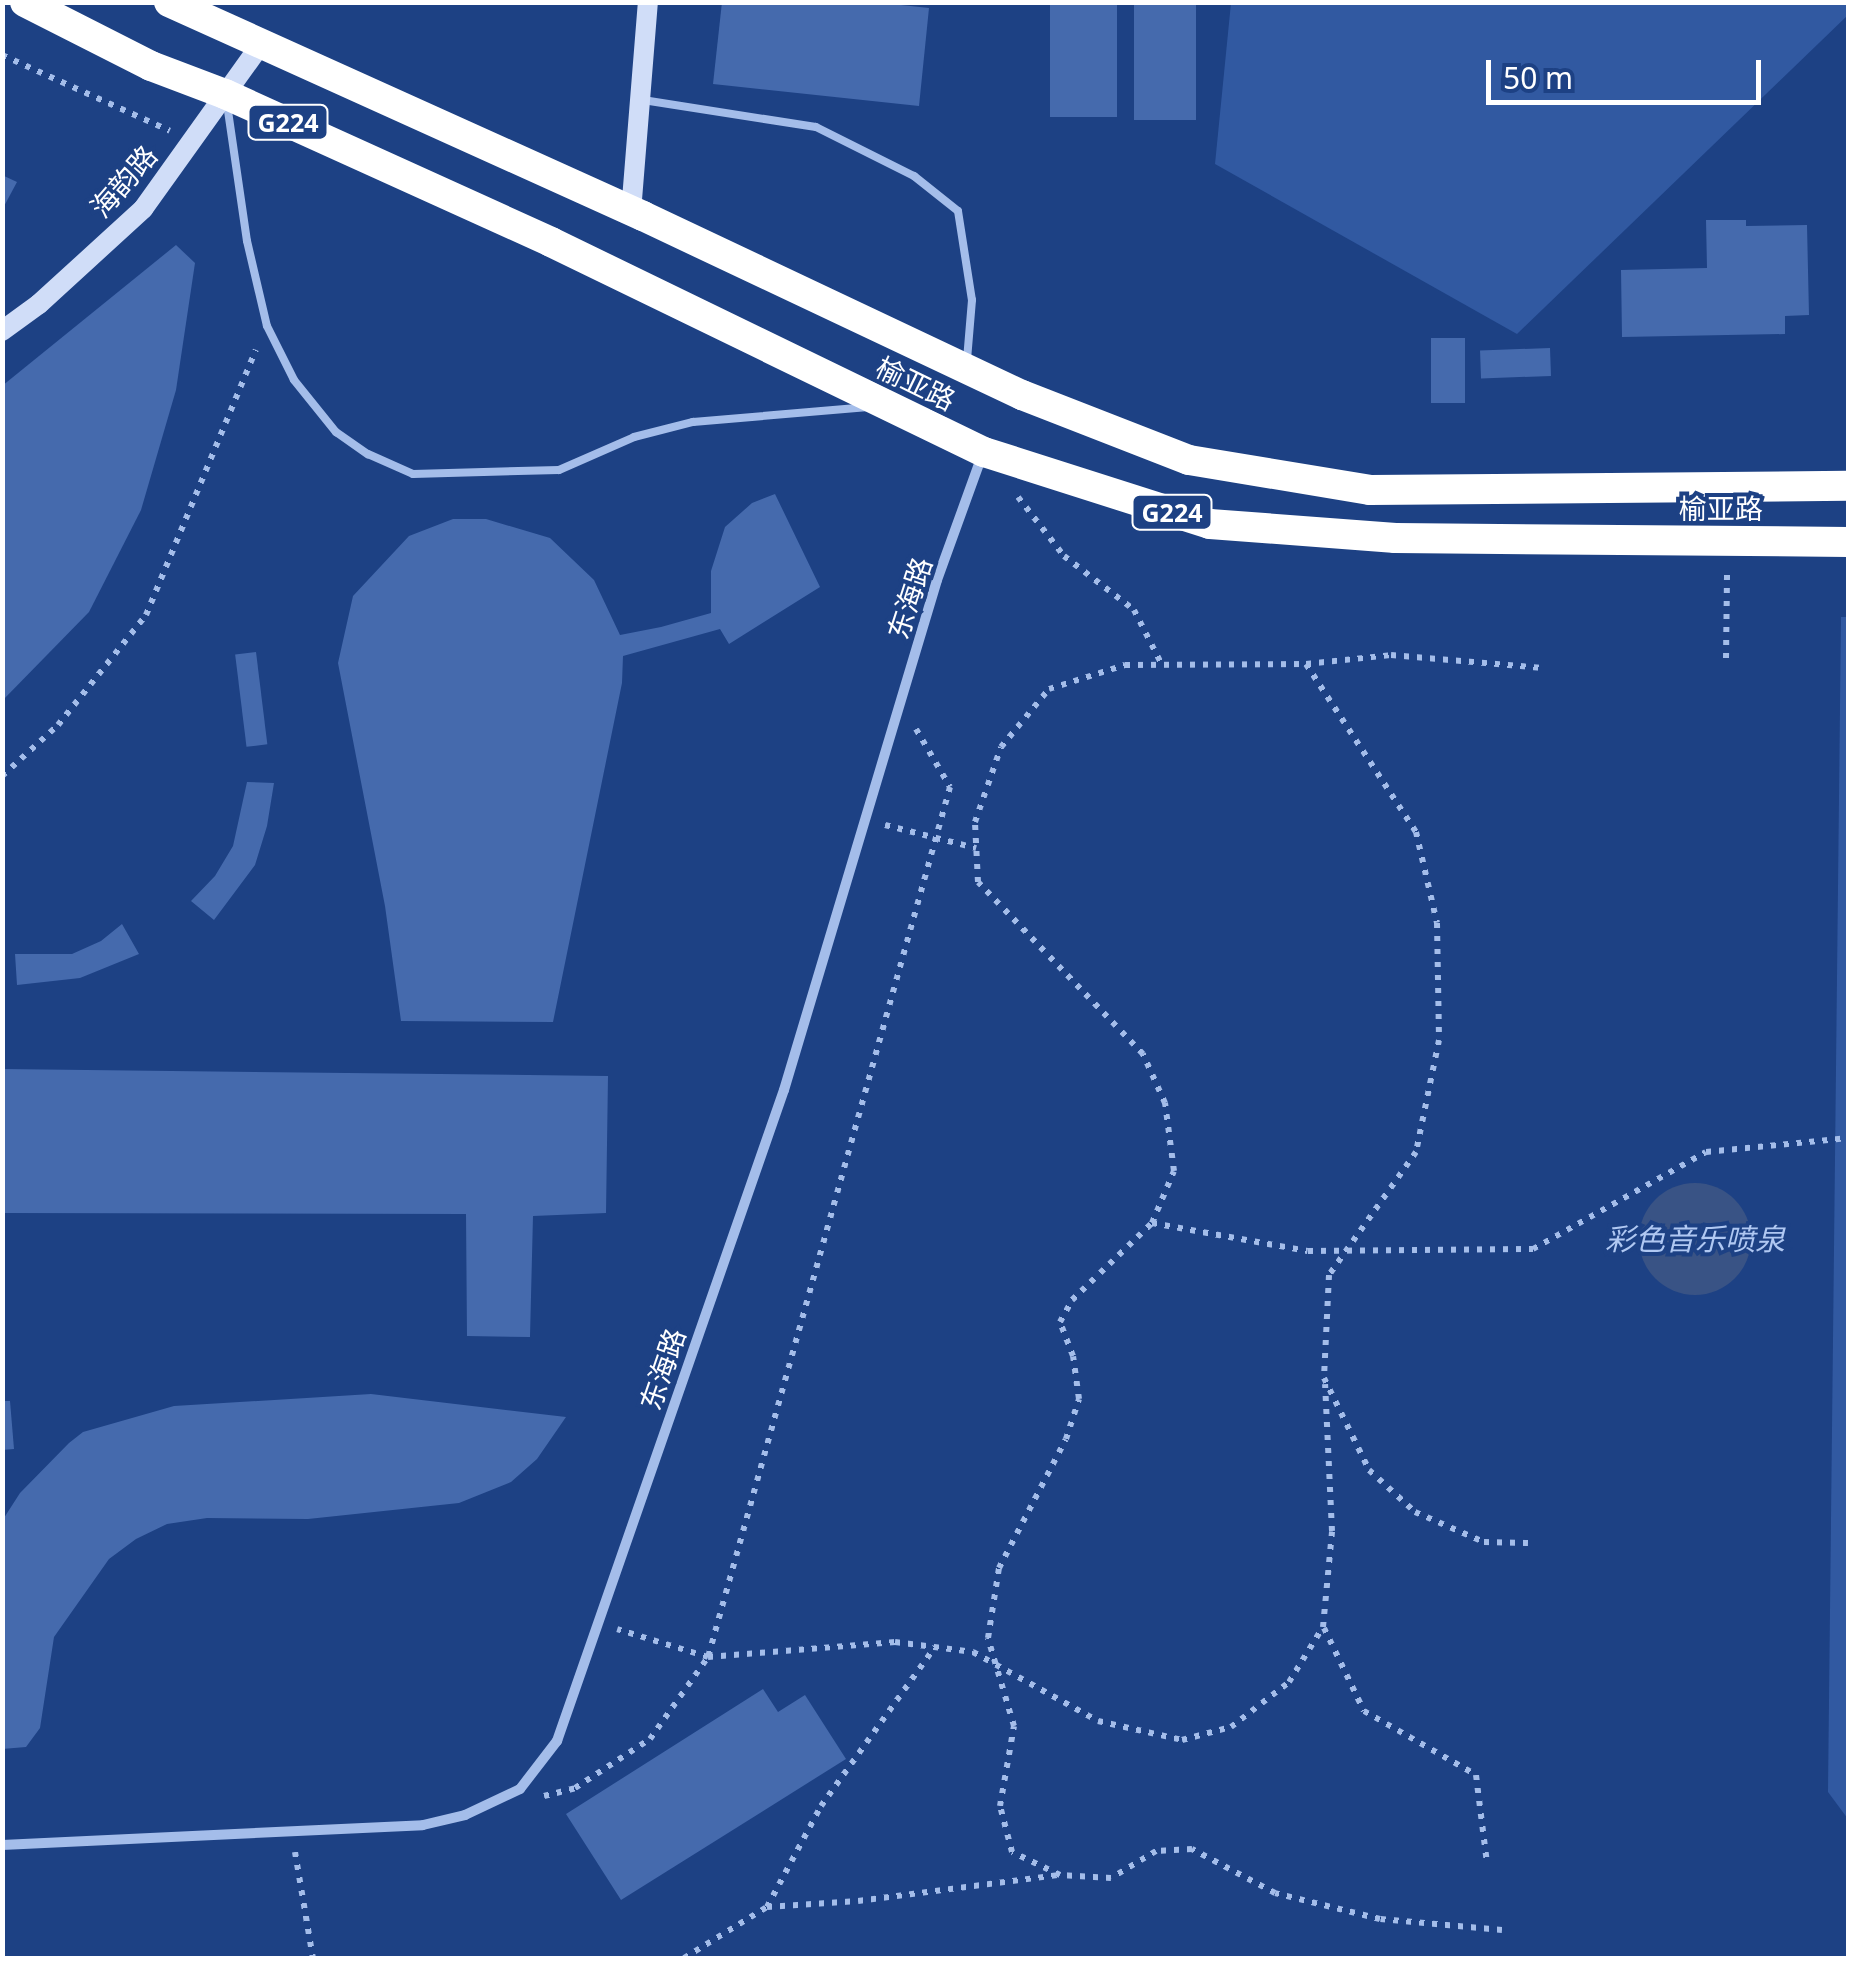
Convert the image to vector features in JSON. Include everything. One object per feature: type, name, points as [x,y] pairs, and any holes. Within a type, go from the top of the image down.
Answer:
[{"type":"highway","name":"榆亚路","points":[[25,2],[152,66],[225,94],[551,242],[984,452],[1210,524],[1395,538],[1848,542]]},
{"type":"highway","name":"榆亚路","points":[[169,2],[966,369],[1189,460],[1370,490],[1848,486]]},
{"type":"street","points":[[631,212],[648,2]]},
{"type":"street","name":"海韵路","points":[[2,330],[39,304],[143,209],[262,44]]},
{"type":"street","name":"东海路","points":[[2,1844],[423,1825],[465,1815],[520,1790],[556,1741],[784,1090],[937,580],[984,452]]},
{"type":"lane","points":[[225,94],[247,241],[267,326],[294,380],[336,432],[368,454],[413,474],[560,470],[634,436],[693,422],[886,405]]},
{"type":"lane","points":[[640,100],[816,127],[914,176],[958,210],[972,300],[966,369]]},
{"type":"path","points":[[2,55],[192,140]]},
{"type":"path","points":[[2,776],[58,725],[146,615],[267,326]]},
{"type":"path","points":[[984,452],[1064,556],[1134,610],[1162,665]]},
{"type":"path","points":[[1726,658],[1727,541]]},
{"type":"path","points":[[1060,1875],[1012,1852],[1000,1806],[1014,1726],[988,1638],[999,1568],[1066,1439],[1079,1399],[1073,1356],[1060,1322],[1072,1300],[1152,1223],[1174,1171],[1165,1103],[1143,1054],[978,882],[975,822],[1001,747],[1049,689],[1125,665],[1306,664],[1391,655],[1543,668]]},
{"type":"path","points":[[597,1623],[708,1656],[895,1642],[973,1652],[1098,1721],[1182,1740],[1230,1727],[1289,1682],[1323,1627],[1332,1531],[1324,1378],[1329,1275],[1416,1152],[1439,1040],[1437,922],[1416,832],[1306,664]]},
{"type":"path","points":[[538,1797],[574,1788],[650,1740],[708,1656],[950,787],[900,702]]},
{"type":"path","points":[[865,820],[976,848]]},
{"type":"path","points":[[1152,1223],[1308,1251],[1533,1249],[1706,1152],[1848,1138]]},
{"type":"path","points":[[1324,1378],[1368,1470],[1414,1512],[1484,1542],[1528,1543]]},
{"type":"path","points":[[1323,1627],[1364,1711],[1476,1776],[1487,1863]]},
{"type":"path","points":[[767,1907],[821,1806],[936,1647]]},
{"type":"path","points":[[292,1831],[314,1958]]},
{"type":"path","points":[[684,1958],[767,1907],[858,1902],[1060,1875],[1111,1878],[1156,1851],[1192,1849],[1276,1893],[1380,1918],[1502,1930]]},
{"type":"shaded area","points":[[1848,2],[1848,15],[1517,334],[1215,164],[1231,3]]},
{"type":"shaded area","points":[[1841,617],[1848,617],[1848,1819],[1828,1792]]},
{"type":"water","name":"彩色音乐喷泉","points":[[1695,1183],[1716,1187],[1734,1200],[1747,1218],[1751,1239],[1747,1260],[1734,1278],[1716,1291],[1695,1295],[1674,1291],[1656,1278],[1643,1260],[1639,1239],[1643,1218],[1656,1200],[1674,1187]]},
{"type":"building","points":[[722,2],[873,2],[929,8],[919,106],[713,84]]},
{"type":"building","points":[[1050,2],[1117,2],[1117,117],[1050,117]]},
{"type":"building","points":[[1134,2],[1196,2],[1196,120],[1134,120]]},
{"type":"building","points":[[2,175],[17,182],[2,210]]},
{"type":"building","points":[[1706,220],[1746,220],[1746,226],[1807,225],[1809,315],[1785,316],[1785,334],[1622,337],[1621,270],[1707,268]]},
{"type":"building","points":[[176,245],[195,263],[176,390],[141,510],[89,612],[2,701],[2,386]]},
{"type":"building","points":[[1431,338],[1465,338],[1465,403],[1431,403]]},
{"type":"building","points":[[1550,348],[1551,376],[1481,378],[1480,350]]},
{"type":"building","points":[[775,494],[820,587],[729,644],[720,629],[623,656],[622,683],[553,1022],[401,1021],[385,906],[338,663],[353,596],[409,536],[453,519],[486,519],[550,538],[594,580],[620,635],[661,627],[711,613],[711,571],[725,527],[752,503]]},
{"type":"building","points":[[256,652],[267,744],[246,747],[235,655]]},
{"type":"building","points":[[247,782],[274,783],[267,826],[255,865],[214,920],[191,901],[215,876],[233,846]]},
{"type":"building","points":[[122,924],[139,954],[80,978],[17,985],[15,954],[72,954],[101,941]]},
{"type":"building","points":[[2,1069],[608,1076],[606,1213],[533,1216],[530,1337],[467,1336],[466,1214],[2,1213]]},
{"type":"building","points":[[371,1394],[566,1417],[537,1459],[511,1482],[459,1503],[308,1519],[207,1518],[167,1524],[136,1539],[109,1559],[54,1637],[40,1728],[26,1747],[2,1749],[2,1521],[20,1493],[69,1443],[83,1432],[174,1406]]},
{"type":"building","points":[[2,1401],[10,1401],[14,1449],[2,1450]]},
{"type":"building","points":[[763,1689],[778,1712],[805,1695],[846,1759],[621,1900],[566,1814]]}]
